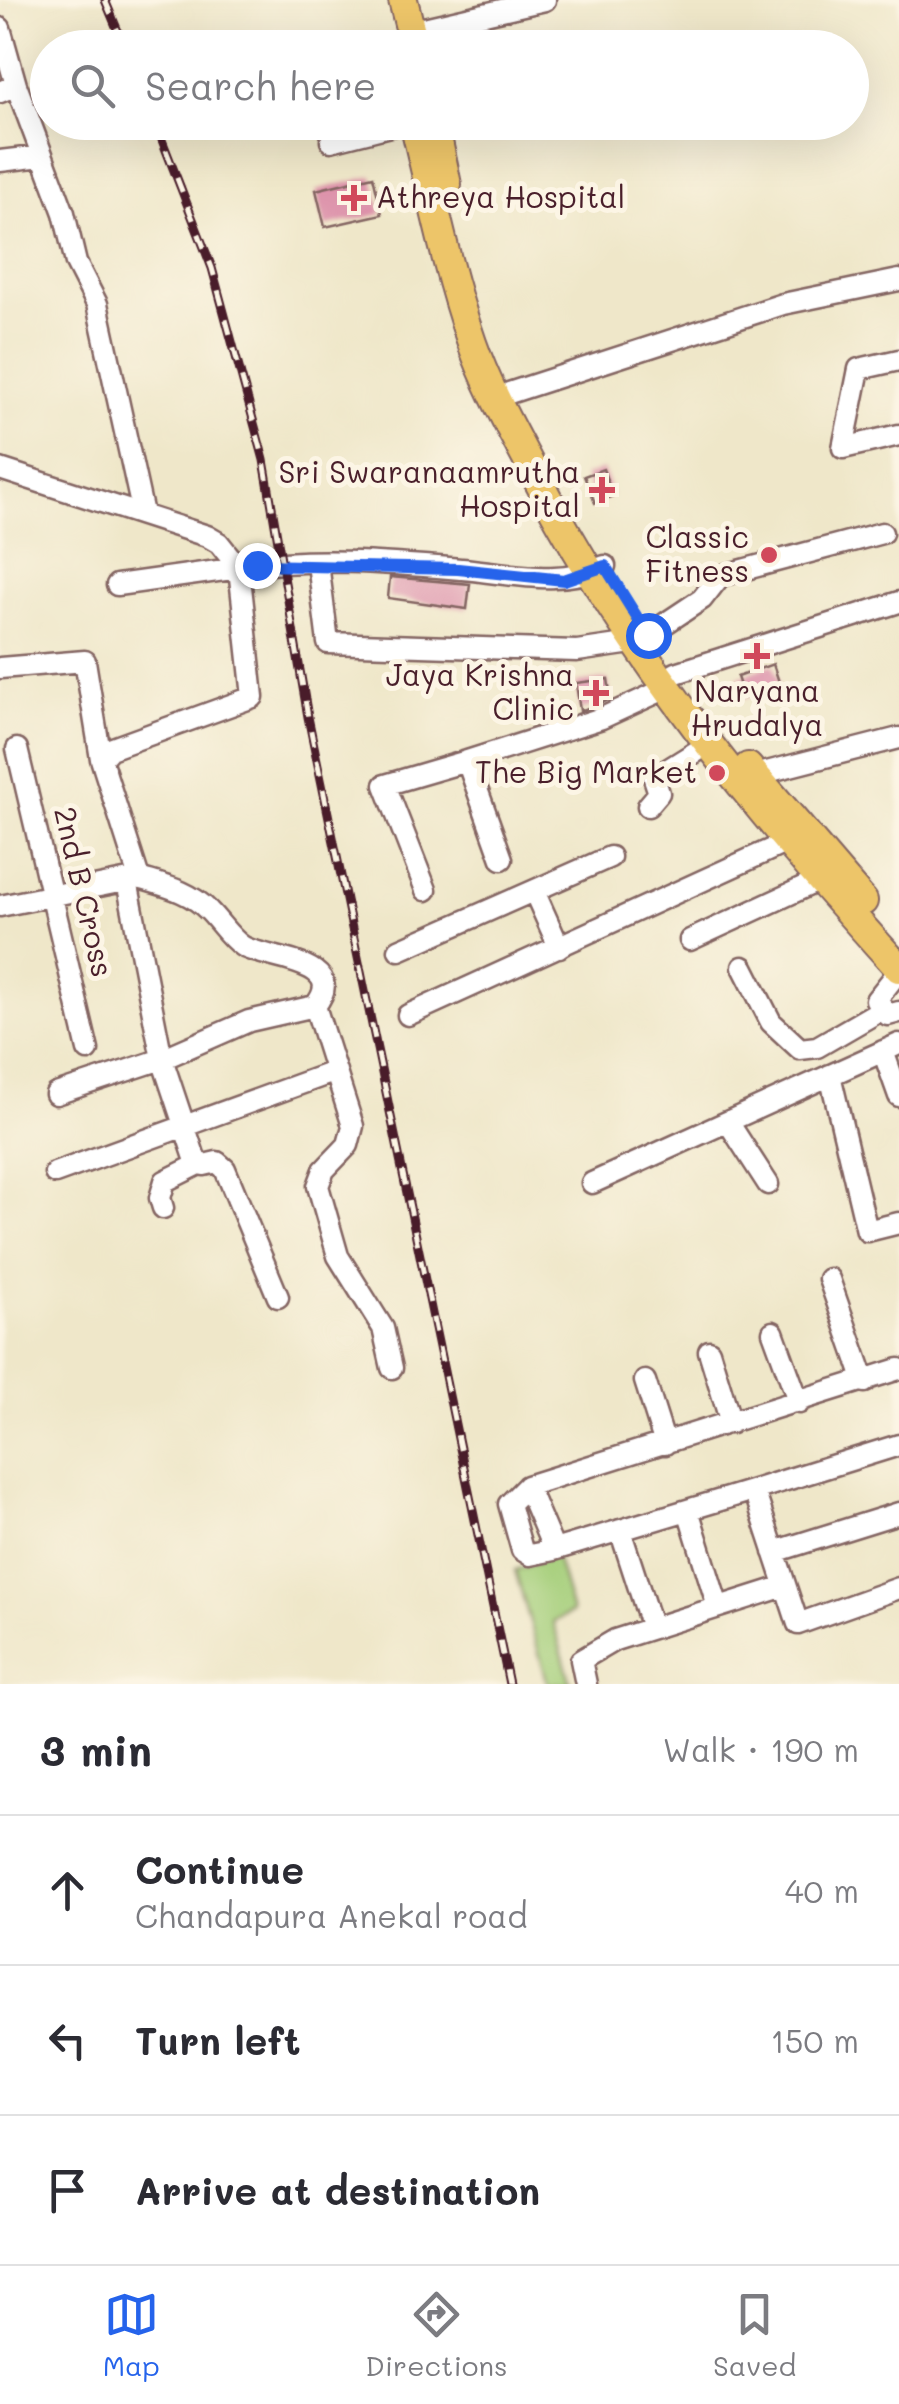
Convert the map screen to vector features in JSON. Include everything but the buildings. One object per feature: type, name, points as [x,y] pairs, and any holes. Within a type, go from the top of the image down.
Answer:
[{"type":"main road","points":[[384,0],[400,30]]},
{"type":"main road","points":[[403,0],[406,30]]},
{"type":"main road","points":[[415,140],[473,346],[534,473],[670,681],[707,745],[785,844],[829,876],[899,940]]},
{"type":"main road","points":[[438,140],[464,273],[534,447],[597,570]]},
{"type":"main road","points":[[670,681],[755,775],[899,970]]},
{"type":"street","points":[[446,30],[545,0]]},
{"type":"street","points":[[0,28],[8,89],[30,132]]},
{"type":"street","points":[[34,140],[76,263],[98,304],[143,514]]},
{"type":"street","points":[[331,141],[335,140]]},
{"type":"street","points":[[0,161],[42,156]]},
{"type":"street","points":[[510,393],[784,304],[899,280]]},
{"type":"street","points":[[899,360],[860,369],[843,448],[899,435]]},
{"type":"street","points":[[0,470],[207,536],[230,554],[239,568],[252,697],[106,754]]},
{"type":"street","points":[[318,563],[328,643],[577,651],[640,639],[702,599],[720,576],[882,533]]},
{"type":"street","points":[[117,585],[239,568],[318,563],[458,569],[564,580],[597,570]]},
{"type":"street","points":[[426,890],[385,785],[602,718],[670,681],[899,602]]},
{"type":"street","points":[[0,668],[85,661],[133,880],[162,1058],[199,1164]]},
{"type":"street","points":[[755,775],[898,741]]},
{"type":"street","points":[[648,806],[659,794],[654,778],[707,745]]},
{"type":"street","name":"2nd B Cross","points":[[18,749],[56,896],[88,1050]]},
{"type":"street","points":[[467,760],[502,859]]},
{"type":"street","points":[[408,1015],[785,844]]},
{"type":"street","points":[[399,950],[610,858]]},
{"type":"street","points":[[690,940],[829,876]]},
{"type":"street","points":[[0,906],[133,880],[183,891],[247,949],[266,957],[299,960],[314,970],[322,982],[322,998],[315,1006],[249,1021],[162,1058],[56,1094]]},
{"type":"street","points":[[534,892],[559,947]]},
{"type":"street","points":[[743,967],[771,1022],[800,1049],[817,1047],[890,1011],[876,994],[899,970]]},
{"type":"street","points":[[315,1006],[354,1126],[348,1145],[324,1170],[318,1186],[338,1256],[383,1328],[392,1368]]},
{"type":"street","points":[[592,1183],[891,1047],[899,1096]]},
{"type":"street","points":[[55,1172],[336,1071]]},
{"type":"street","points":[[830,1075],[867,1231],[899,1223]]},
{"type":"street","points":[[728,1122],[768,1184]]},
{"type":"street","points":[[163,1208],[160,1198],[165,1181],[199,1164],[217,1162],[225,1168],[278,1297]]},
{"type":"street","points":[[829,1279],[865,1382]]},
{"type":"street","points":[[773,1332],[799,1403]]},
{"type":"street","points":[[708,1352],[731,1424]]},
{"type":"street","points":[[899,1369],[527,1486],[509,1504],[522,1550],[530,1555],[899,1445]]},
{"type":"street","points":[[645,1380],[665,1444]]},
{"type":"street","points":[[527,1486],[554,1550]]},
{"type":"street","points":[[754,1490],[798,1624],[899,1588]]},
{"type":"street","points":[[688,1510],[718,1607]]},
{"type":"street","points":[[774,1552],[899,1513]]},
{"type":"street","points":[[620,1530],[652,1628]]},
{"type":"street","points":[[586,1684],[580,1660],[615,1640],[786,1586]]},
{"type":"green space","points":[[556,1556],[572,1612],[553,1622],[571,1684],[548,1684],[515,1570]]},
{"type":"railway","points":[[105,0],[118,30]]},
{"type":"railway","points":[[162,140],[212,268],[264,460],[308,717],[509,1684]]},
{"type":"place","name":"Athreya Hospital","points":[[354,198]]},
{"type":"place","name":"Sri Swaranaamrutha Hospital","points":[[602,490]]},
{"type":"place","name":"Classic Fitness","points":[[769,555]]},
{"type":"place","name":"Naryana Hrudalya","points":[[757,656]]},
{"type":"place","name":"Jaya Krishna Clinic","points":[[596,693]]},
{"type":"place","name":"The Big Market","points":[[717,773]]},
{"type":"route","points":[[257,565],[318,563],[458,569],[564,580],[605,566],[648,635]]}]
